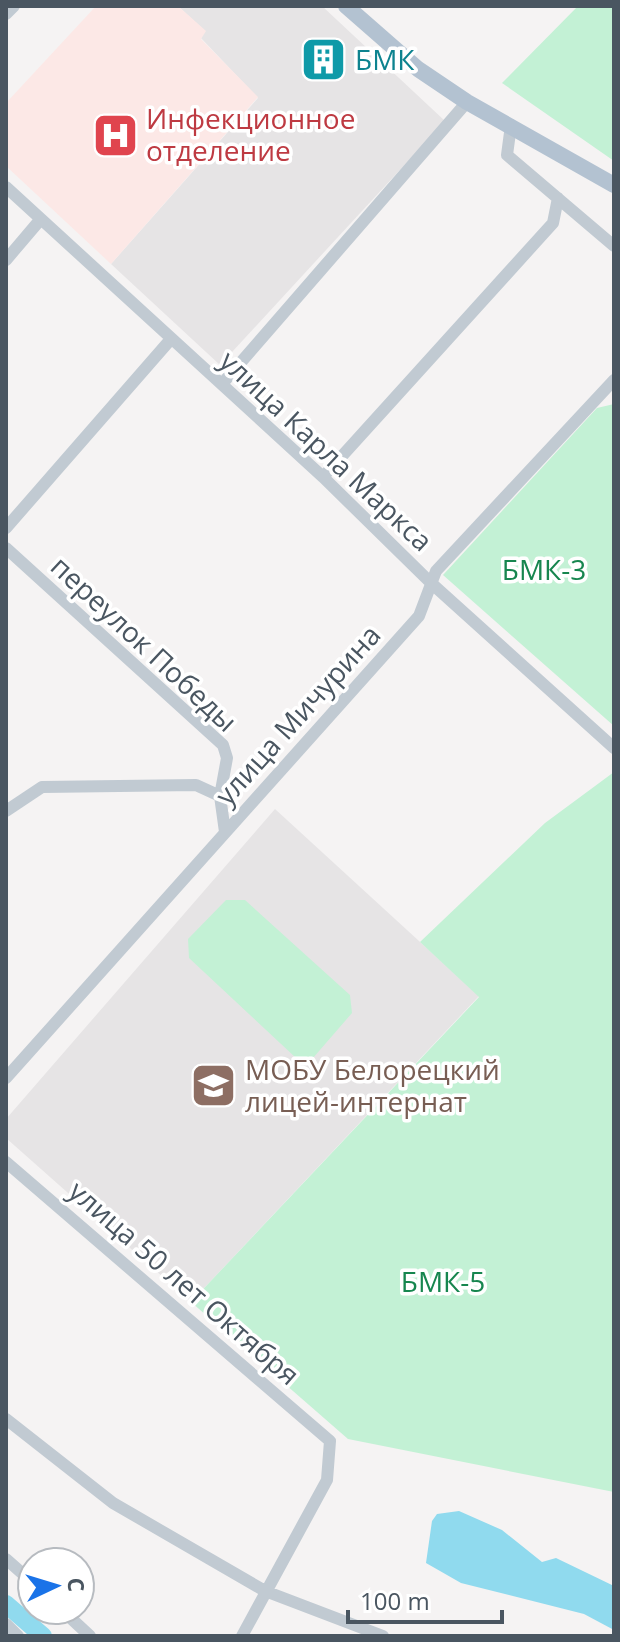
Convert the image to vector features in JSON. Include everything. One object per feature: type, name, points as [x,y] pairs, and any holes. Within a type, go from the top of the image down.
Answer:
[{"type":"main road","points":[[346,6],[418,69],[467,102],[614,185]]},
{"type":"street","points":[[6,14],[14,6]]},
{"type":"street","points":[[222,384],[467,102]]},
{"type":"street","points":[[511,125],[507,155],[614,246]]},
{"type":"street","name":"улица Карла Маркса","points":[[6,187],[323,477],[430,582],[614,748]]},
{"type":"street","points":[[323,477],[553,223],[558,198]]},
{"type":"street","points":[[6,260],[40,220]]},
{"type":"street","points":[[6,528],[171,339]]},
{"type":"street","name":"улица Мичурина","points":[[6,1078],[419,616],[436,571],[614,380]]},
{"type":"street","name":"переулок Победы","points":[[6,548],[223,745],[227,758],[220,796],[225,832]]},
{"type":"street","points":[[6,811],[42,787],[196,785],[220,796]]},
{"type":"street","name":"улица 50 лет Октября","points":[[6,1162],[330,1441],[327,1480],[265,1591]]},
{"type":"street","points":[[6,1419],[113,1503],[265,1591],[383,1636]]},
{"type":"street","points":[[242,1636],[265,1591]]},
{"type":"street","points":[[6,1624],[18,1636]]},
{"type":"shaded area","name":"Инфекционное отделение","points":[[96,6],[178,6],[206,31],[201,39],[258,97],[111,264],[6,166],[6,103]]},
{"type":"shaded area","points":[[178,6],[322,6],[445,121],[220,365],[111,264],[258,98],[201,38],[205,31]]},
{"type":"shaded area","name":"МОБУ Белорецкий лицей-интернат","points":[[275,809],[479,996],[191,1302],[6,1138],[6,1119]]},
{"type":"green space","points":[[578,6],[614,6],[614,161],[502,83]]},
{"type":"green space","name":"БМК-3","points":[[614,404],[614,726],[443,575],[597,408]]},
{"type":"green space","name":"БМК-5","points":[[614,772],[614,1492],[348,1439],[191,1302],[479,997],[420,942],[545,823]]},
{"type":"green space","points":[[226,900],[245,900],[350,995],[352,1013],[313,1058],[295,1057],[189,958],[188,939]]},
{"type":"water","points":[[459,1511],[502,1530],[542,1562],[556,1558],[614,1586],[614,1630],[584,1614],[461,1583],[426,1563],[432,1521],[437,1514]]},
{"type":"waterway","points":[[6,1604],[43,1636]]},
{"type":"place","name":"БМК","points":[[324,60]]},
{"type":"place","name":"Инфекционное отделение","points":[[115,135]]},
{"type":"place","name":"МОБУ Белорецкий лицей-интернат","points":[[214,1086]]}]
